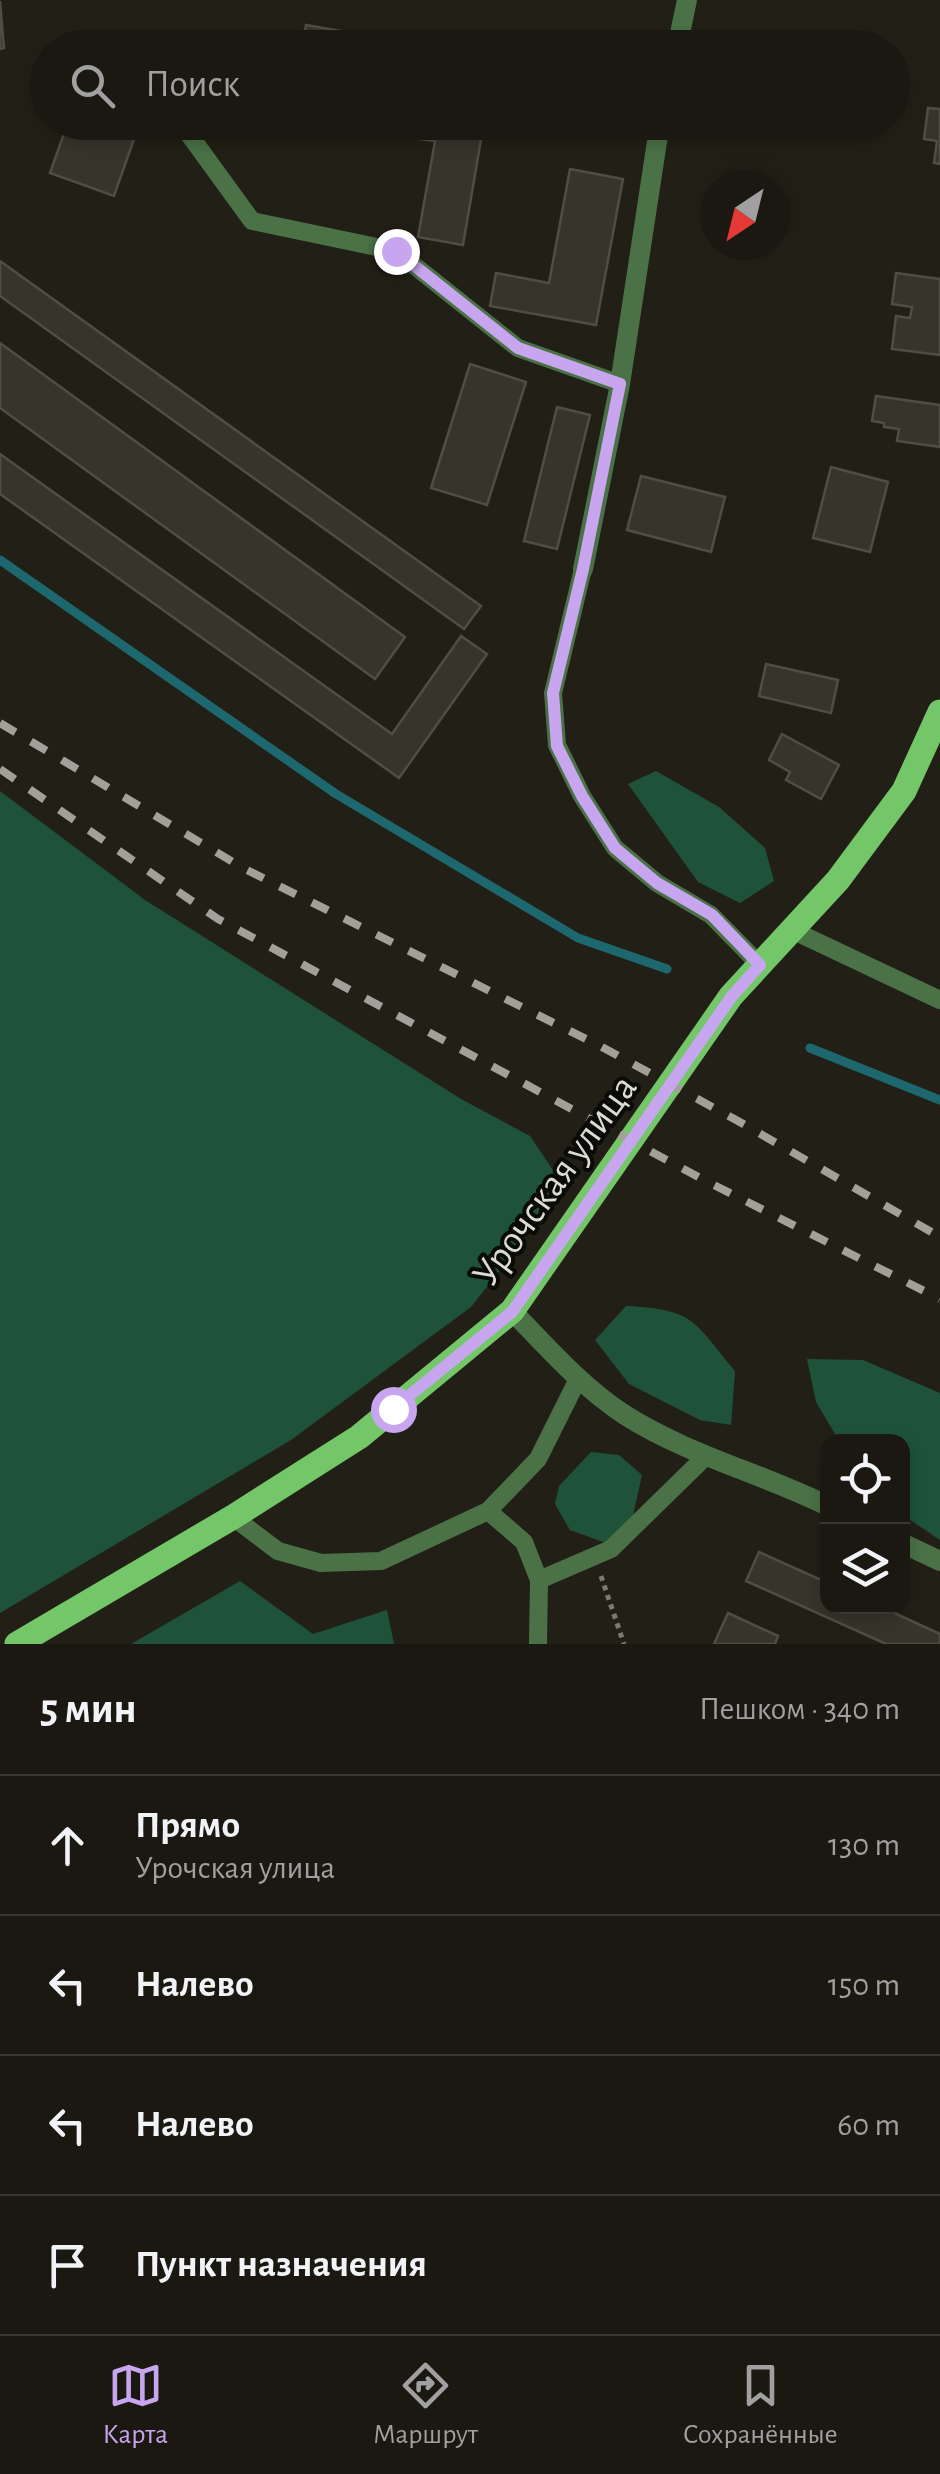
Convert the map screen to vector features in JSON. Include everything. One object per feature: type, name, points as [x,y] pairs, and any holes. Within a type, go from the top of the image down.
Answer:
[{"type":"main road","name":"Урочская улица","points":[[17,1644],[233,1517],[359,1436],[512,1312],[732,996],[838,880],[904,791],[940,712]]},
{"type":"street","points":[[680,30],[688,0]]},
{"type":"street","points":[[583,569],[620,384],[657,140]]},
{"type":"street","points":[[512,1312],[578,1379],[626,1415],[705,1457],[820,1502]]},
{"type":"street","points":[[910,1547],[940,1562]]},
{"type":"lane","points":[[193,140],[252,221],[396,251],[518,348],[620,384]]},
{"type":"lane","points":[[583,569],[553,693],[557,746],[615,848],[657,883],[712,915],[760,965]]},
{"type":"lane","points":[[792,930],[940,1000]]},
{"type":"lane","points":[[233,1517],[278,1551],[321,1563],[382,1560],[488,1510],[538,1460],[578,1379]]},
{"type":"lane","points":[[539,1580],[611,1548],[705,1457]]},
{"type":"lane","points":[[488,1510],[524,1542],[539,1580],[538,1644]]},
{"type":"path","points":[[595,1556],[624,1644]]},
{"type":"green space","points":[[656,771],[719,807],[765,848],[774,881],[740,903],[698,882],[628,784]]},
{"type":"green space","points":[[0,791],[145,900],[461,1099],[530,1136],[565,1188],[471,1307],[291,1440],[0,1613]]},
{"type":"green space","points":[[626,1306],[680,1315],[701,1330],[735,1371],[731,1425],[700,1420],[629,1384],[595,1340]]},
{"type":"green space","points":[[807,1359],[863,1360],[940,1393],[940,1540],[910,1520],[910,1434],[835,1434],[816,1402]]},
{"type":"green space","points":[[591,1452],[619,1455],[642,1475],[632,1520],[606,1543],[570,1530],[555,1504],[559,1486]]},
{"type":"green space","points":[[240,1581],[313,1634],[387,1610],[394,1644],[131,1644]]},
{"type":"building","points":[[0,1],[4,48],[0,49]]},
{"type":"building","points":[[306,25],[335,30],[305,30]]},
{"type":"building","points":[[928,108],[940,109],[940,164],[934,163],[937,141],[924,139]]},
{"type":"building","points":[[62,140],[134,140],[114,196],[50,173]]},
{"type":"building","points":[[426,140],[481,140],[463,245],[418,237],[435,141]]},
{"type":"building","points":[[570,169],[623,179],[596,325],[490,306],[496,273],[549,283]]},
{"type":"building","points":[[0,261],[481,606],[464,629],[0,296]]},
{"type":"building","points":[[896,273],[940,279],[940,355],[892,349],[896,316],[910,318],[912,307],[892,304]]},
{"type":"building","points":[[0,343],[405,637],[375,679],[0,408]]},
{"type":"building","points":[[470,364],[526,382],[487,505],[431,488]]},
{"type":"building","points":[[876,396],[940,405],[940,447],[897,441],[899,429],[872,421]]},
{"type":"building","points":[[557,407],[590,415],[557,549],[524,541]]},
{"type":"building","points":[[0,454],[392,734],[461,636],[487,654],[399,778],[0,494]]},
{"type":"building","points":[[831,467],[888,482],[870,552],[813,538]]},
{"type":"building","points":[[641,476],[725,497],[711,552],[627,530]]},
{"type":"building","points":[[766,664],[838,680],[831,713],[759,696]]},
{"type":"building","points":[[782,734],[839,765],[821,799],[786,780],[790,772],[769,760]]},
{"type":"building","points":[[759,1552],[820,1579],[820,1614],[896,1614],[940,1634],[940,1644],[886,1644],[746,1581]]},
{"type":"building","points":[[728,1613],[778,1636],[775,1644],[714,1644]]},
{"type":"waterway","points":[[0,560],[336,794],[578,938],[667,969]]},
{"type":"waterway","points":[[810,1048],[940,1100]]},
{"type":"railway","points":[[0,723],[243,868],[600,1046],[940,1237]]},
{"type":"railway","points":[[0,769],[218,919],[702,1179],[940,1299]]},
{"type":"route","points":[[393,1409],[512,1312],[732,996],[760,965],[712,915],[657,883],[615,848],[557,746],[553,693],[583,569],[620,384],[518,348],[396,251]]}]
